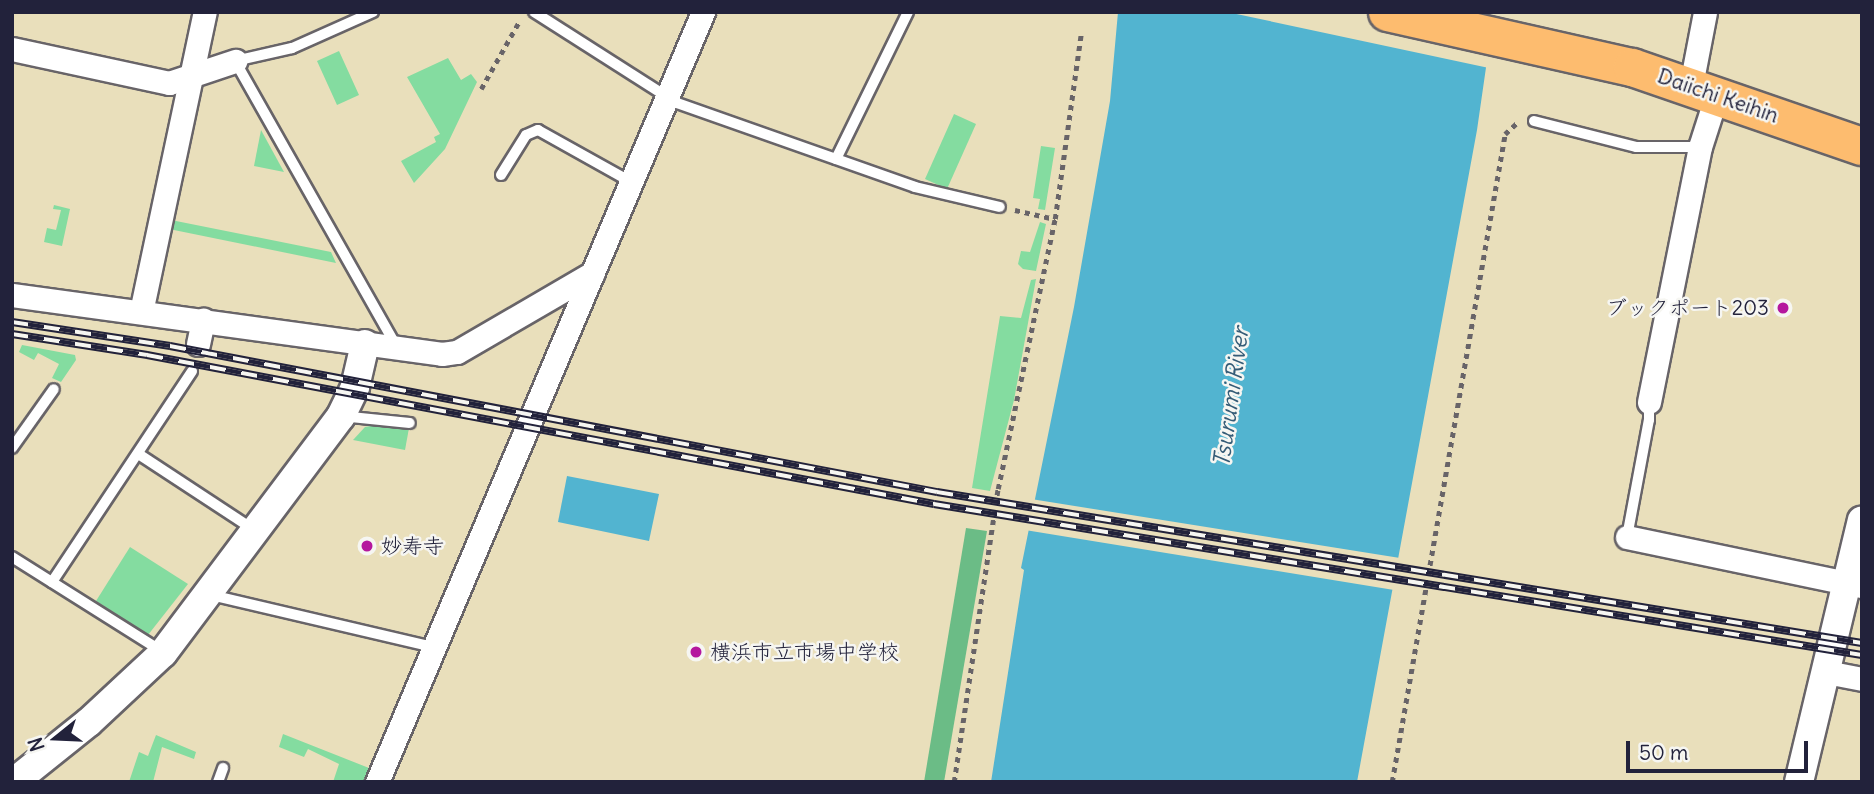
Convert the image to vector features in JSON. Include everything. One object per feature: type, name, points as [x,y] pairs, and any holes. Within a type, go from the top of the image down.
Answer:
[{"type":"highway","name":"Daiichi Keihin","points":[[1387,12],[1572,51],[1704,90],[1862,146]]},
{"type":"street","points":[[141,312],[188,80],[205,12]]},
{"type":"street","points":[[377,782],[703,12]]},
{"type":"street","points":[[1649,402],[1700,147],[1705,12]]},
{"type":"street","points":[[12,48],[169,83],[188,80],[235,61]]},
{"type":"street","points":[[12,295],[398,349],[457,352],[593,272]]},
{"type":"street","points":[[198,344],[203,320]]},
{"type":"street","points":[[15,782],[89,722],[163,653],[341,416],[355,387],[365,344]]},
{"type":"street","points":[[1800,782],[1826,671],[1854,584],[1862,520]]},
{"type":"street","points":[[1627,537],[1854,584]]},
{"type":"street","points":[[1826,671],[1862,679]]},
{"type":"lane","points":[[373,12],[292,48],[235,61],[398,349]]},
{"type":"lane","points":[[534,12],[667,94],[677,103],[915,187],[1000,207]]},
{"type":"lane","points":[[836,159],[908,12]]},
{"type":"lane","points":[[1534,121],[1636,147],[1700,147]]},
{"type":"lane","points":[[501,175],[526,135],[538,130],[631,182]]},
{"type":"lane","points":[[52,582],[139,455],[192,371]]},
{"type":"lane","points":[[12,448],[54,389]]},
{"type":"lane","points":[[1627,537],[1649,420],[1649,402]]},
{"type":"lane","points":[[341,416],[410,423]]},
{"type":"lane","points":[[139,455],[254,530]]},
{"type":"lane","points":[[12,557],[163,653]]},
{"type":"lane","points":[[208,594],[433,647]]},
{"type":"lane","points":[[218,782],[223,768]]},
{"type":"path","points":[[481,89],[525,12]]},
{"type":"path","points":[[954,782],[998,489],[1055,219],[1081,33]]},
{"type":"path","points":[[1392,782],[1505,134],[1513,123],[1534,121]]},
{"type":"path","points":[[1032,214],[1055,219]]},
{"type":"green space","points":[[339,51],[359,95],[337,105],[317,61]]},
{"type":"green space","points":[[448,58],[461,80],[471,74],[477,82],[445,149],[414,183],[401,161],[436,142],[434,137],[440,134],[407,77]]},
{"type":"green space","points":[[954,114],[976,124],[947,189],[925,179]]},
{"type":"green space","points":[[261,130],[284,172],[254,166]]},
{"type":"green space","points":[[1041,146],[1055,148],[1045,210],[1038,209],[1040,199],[1033,198]]},
{"type":"green space","points":[[54,205],[70,209],[62,246],[44,242],[47,228],[56,230],[61,210],[53,209]]},
{"type":"green space","points":[[171,220],[331,252],[336,263],[169,229]]},
{"type":"green space","points":[[1040,222],[1046,224],[1036,271],[1023,269],[1018,264],[1021,251],[1030,252]]},
{"type":"green space","points":[[1036,279],[1014,400],[990,491],[972,488],[1000,316],[1021,318],[1031,280]]},
{"type":"green space","points":[[22,345],[75,355],[76,360],[61,382],[52,378],[59,364],[38,353],[34,360],[19,352]]},
{"type":"green space","points":[[376,425],[409,428],[405,450],[353,440],[365,427]]},
{"type":"green space","points":[[966,528],[987,531],[944,782],[924,782]]},
{"type":"green space","points":[[130,547],[188,584],[148,635],[96,601]]},
{"type":"green space","points":[[283,734],[369,768],[363,782],[333,782],[339,764],[308,749],[304,757],[279,747]]},
{"type":"green space","points":[[156,735],[196,752],[194,759],[162,747],[153,782],[129,782],[139,752],[148,756]]},
{"type":"water","name":"Tsurumi River","points":[[1118,12],[1494,12],[1477,130],[1357,782],[991,782],[1024,570],[1021,568],[1074,307],[1110,101]]},
{"type":"water","points":[[567,476],[659,494],[649,541],[558,522]]},
{"type":"pier","points":[[1227,12],[1497,12],[1489,68]]},
{"type":"pier","points":[[1031,499],[1400,558],[1394,590],[1025,530]]},
{"type":"railway","points":[[12,322],[170,346],[937,492],[1862,643]]},
{"type":"railway","points":[[12,334],[147,355],[934,504],[1862,655]]},
{"type":"place","name":"ブックポート203","points":[[1783,308]]},
{"type":"place","name":"妙寿寺","points":[[367,546]]},
{"type":"place","name":"横浜市立市場中学校","points":[[696,652]]}]
